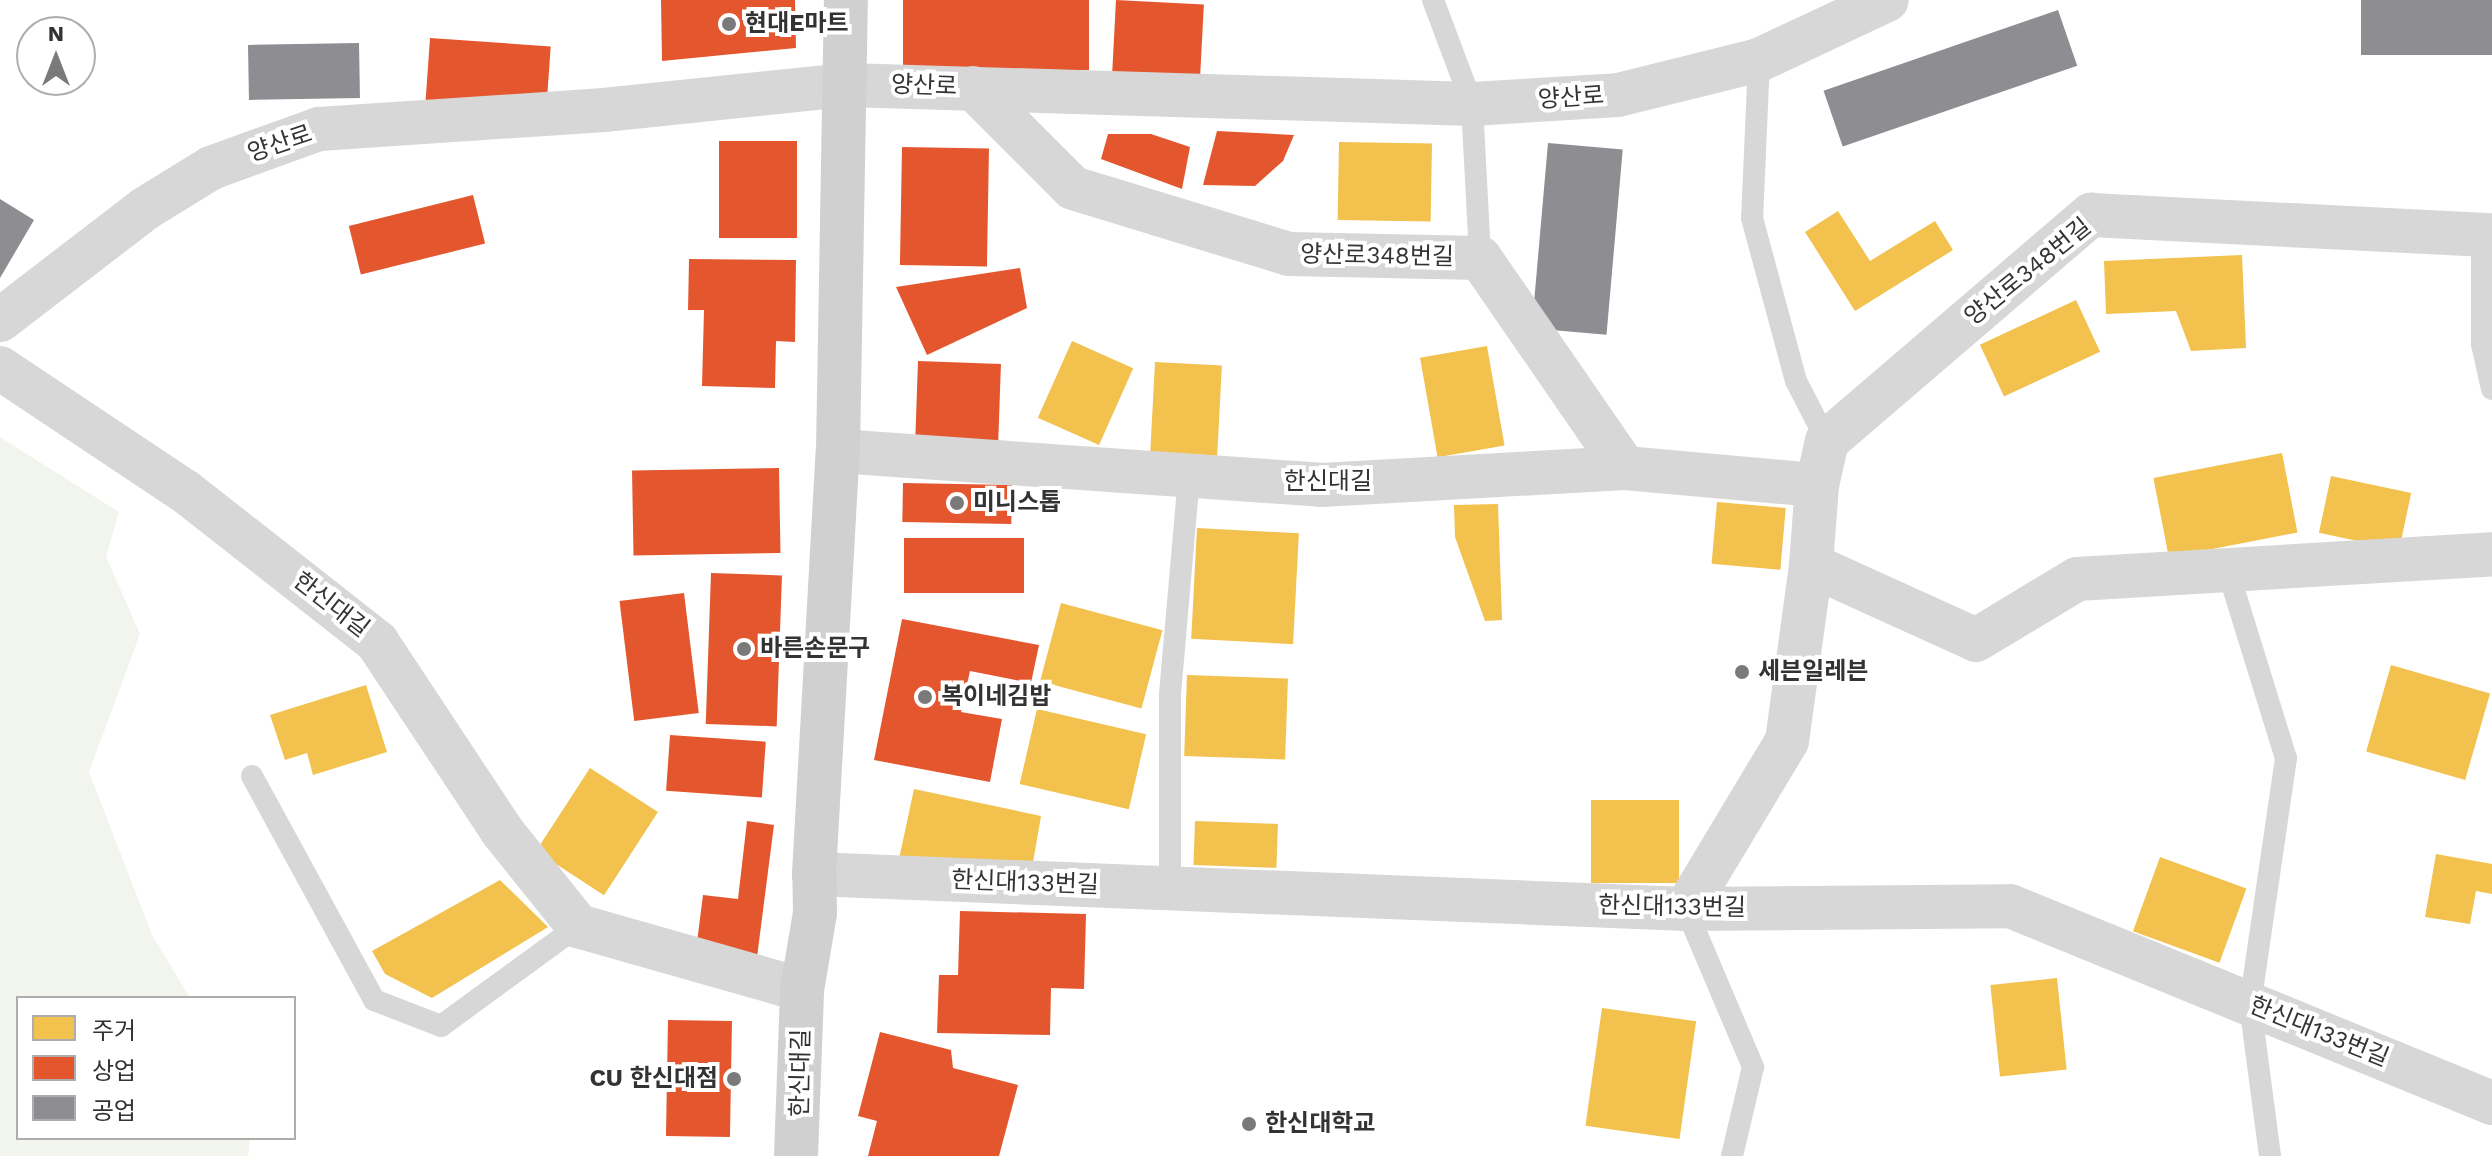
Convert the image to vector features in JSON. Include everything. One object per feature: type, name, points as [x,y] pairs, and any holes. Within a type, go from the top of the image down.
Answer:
[{"type":"street","name":"한신대길","points":[[796,1156],[802,990],[815,913],[814,874],[838,451],[847,85],[846,0]]},
{"type":"street","name":"양산로","points":[[0,320],[146,208],[211,168],[319,129],[604,110],[847,85],[1472,104],[1618,95],[1759,60],[1887,0]]},
{"type":"street","name":"양산로348번길","points":[[973,88],[1073,188],[1289,254],[1480,258],[1625,468]]},
{"type":"street","name":"양산로348번길","points":[[1827,441],[2091,215],[2487,235]]},
{"type":"street","name":"한신대길","points":[[0,368],[186,492],[377,642],[502,831],[578,926]]},
{"type":"street","points":[[1686,909],[1787,741],[1811,565],[1817,485],[1827,441]]},
{"type":"street","name":"한신대길","points":[[838,451],[1321,485],[1625,468],[1817,485]]},
{"type":"street","points":[[1811,565],[1976,640],[2077,579],[2492,554]]},
{"type":"street","name":"한신대133번길","points":[[814,874],[1686,909],[2010,906],[2492,1103]]},
{"type":"street","points":[[578,926],[802,990]]},
{"type":"lane","points":[[1433,0],[1472,104],[1480,258]]},
{"type":"lane","points":[[1759,60],[1752,218],[1796,381],[1827,441]]},
{"type":"lane","points":[[2487,235],[2482,344],[2492,389]]},
{"type":"lane","points":[[1170,889],[1170,694],[1189,476]]},
{"type":"lane","points":[[2228,571],[2286,758],[2250,1004],[2270,1156]]},
{"type":"lane","points":[[252,776],[374,1000],[441,1026],[578,926]]},
{"type":"lane","points":[[1686,909],[1753,1067],[1732,1156]]},
{"type":"shaded area","points":[[0,437],[119,512],[106,557],[140,634],[89,772],[152,935],[189,996],[16,996],[16,1140],[250,1140],[248,1156],[0,1156]]},
{"type":"building: 주거","points":[[1339,142],[1432,144],[1431,222],[1338,220]]},
{"type":"building: 주거","points":[[1838,211],[1870,261],[1935,221],[1953,250],[1855,311],[1805,232]]},
{"type":"building: 주거","points":[[2242,255],[2246,348],[2191,351],[2176,311],[2106,314],[2104,261]]},
{"type":"building: 주거","points":[[2076,300],[2100,352],[2004,396],[1980,345]]},
{"type":"building: 주거","points":[[1072,341],[1133,368],[1099,445],[1038,418]]},
{"type":"building: 주거","points":[[1487,346],[1505,445],[1438,457],[1420,358]]},
{"type":"building: 주거","points":[[1155,362],[1222,366],[1217,455],[1150,452]]},
{"type":"building: 주거","points":[[2282,453],[2297,533],[2169,558],[2153,478]]},
{"type":"building: 주거","points":[[2331,476],[2411,493],[2399,550],[2319,533]]},
{"type":"building: 주거","points":[[1717,502],[1786,508],[1780,570],[1712,564]]},
{"type":"building: 주거","points":[[1498,504],[1502,620],[1485,621],[1455,537],[1454,505]]},
{"type":"building: 주거","points":[[1197,528],[1299,533],[1293,644],[1191,639]]},
{"type":"building: 주거","points":[[1061,603],[1162,630],[1141,708],[1040,681]]},
{"type":"building: 주거","points":[[2391,665],[2490,693],[2465,780],[2366,752]]},
{"type":"building: 주거","points":[[1187,675],[1288,679],[1285,759],[1184,756]]},
{"type":"building: 주거","points":[[366,685],[387,752],[313,775],[307,753],[285,760],[270,715]]},
{"type":"building: 주거","points":[[1037,709],[1146,734],[1129,809],[1020,784]]},
{"type":"building: 주거","points":[[590,768],[658,812],[604,895],[536,851]]},
{"type":"building: 주거","points":[[914,789],[1041,816],[1032,868],[899,859]]},
{"type":"building: 주거","points":[[1591,800],[1679,800],[1679,883],[1591,883]]},
{"type":"building: 주거","points":[[1195,821],[1278,824],[1276,868],[1193,865]]},
{"type":"building: 주거","points":[[2436,854],[2492,864],[2492,894],[2476,891],[2470,924],[2425,917]]},
{"type":"building: 주거","points":[[2160,857],[2246,888],[2219,963],[2133,931]]},
{"type":"building: 주거","points":[[500,880],[548,927],[432,998],[385,974],[372,951]]},
{"type":"building: 주거","points":[[2057,978],[2067,1069],[2000,1076],[1990,985]]},
{"type":"building: 주거","points":[[1602,1008],[1696,1021],[1680,1139],[1585,1126]]},
{"type":"building: 상업","name":"현대E마트","points":[[661,0],[795,0],[796,48],[662,61]]},
{"type":"building: 상업","points":[[903,0],[1089,0],[1089,70],[903,70]]},
{"type":"building: 상업","points":[[1116,0],[1204,5],[1200,79],[1112,74]]},
{"type":"building: 상업","points":[[430,38],[551,46],[546,109],[426,101]]},
{"type":"building: 상업","points":[[1217,131],[1294,135],[1283,161],[1255,186],[1203,185]]},
{"type":"building: 상업","points":[[1108,134],[1151,134],[1190,147],[1182,189],[1101,159]]},
{"type":"building: 상업","points":[[719,141],[797,141],[797,238],[719,238]]},
{"type":"building: 상업","points":[[902,147],[989,149],[987,267],[900,265]]},
{"type":"building: 상업","points":[[473,195],[485,244],[361,274],[349,226]]},
{"type":"building: 상업","points":[[689,259],[796,260],[795,342],[776,341],[775,388],[702,386],[704,310],[688,310]]},
{"type":"building: 상업","points":[[1020,268],[1027,308],[927,355],[896,287]]},
{"type":"building: 상업","points":[[918,361],[1001,364],[998,444],[915,441]]},
{"type":"building: 상업","points":[[779,468],[780,553],[634,556],[632,471]]},
{"type":"building: 상업","name":"미니스톱","points":[[903,483],[1012,485],[1011,524],[902,522]]},
{"type":"building: 상업","points":[[904,538],[1024,538],[1024,593],[904,593]]},
{"type":"building: 상업","name":"바른손문구","points":[[711,573],[782,575],[777,726],[706,724]]},
{"type":"building: 상업","points":[[684,593],[699,713],[634,721],[619,601]]},
{"type":"building: 상업","name":"복이네김밥","points":[[902,619],[1039,645],[1031,683],[970,671],[961,712],[1002,719],[990,782],[874,760]]},
{"type":"building: 상업","points":[[670,735],[766,742],[762,798],[666,791]]},
{"type":"building: 상업","points":[[747,821],[774,825],[756,965],[695,958],[703,895],[738,899]]},
{"type":"building: 상업","points":[[960,911],[1086,914],[1084,989],[1051,988],[1050,1035],[937,1033],[939,975],[958,975]]},
{"type":"building: 상업","points":[[668,1020],[732,1021],[730,1137],[666,1136]]},
{"type":"building: 상업","points":[[880,1032],[951,1050],[953,1068],[1018,1085],[999,1156],[868,1156],[877,1121],[858,1116]]},
{"type":"building: 공업","points":[[2361,0],[2492,0],[2492,55],[2361,55]]},
{"type":"building: 공업","points":[[2058,10],[2077,66],[1843,147],[1824,91]]},
{"type":"building: 공업","points":[[359,43],[360,98],[249,100],[248,45]]},
{"type":"building: 공업","points":[[1548,143],[1623,150],[1607,335],[1532,328]]},
{"type":"building: 공업","points":[[0,199],[34,220],[0,278]]},
{"type":"place","name":"현대E마트","points":[[729,24]]},
{"type":"place","name":"미니스톱","points":[[957,503]]},
{"type":"place","name":"바른손문구","points":[[744,649]]},
{"type":"place","name":"세븐일레븐","points":[[1742,672]]},
{"type":"place","name":"복이네김밥","points":[[925,697]]},
{"type":"place","name":"CU 한신대점","points":[[734,1079]]},
{"type":"place","name":"한신대학교","points":[[1249,1124]]}]
